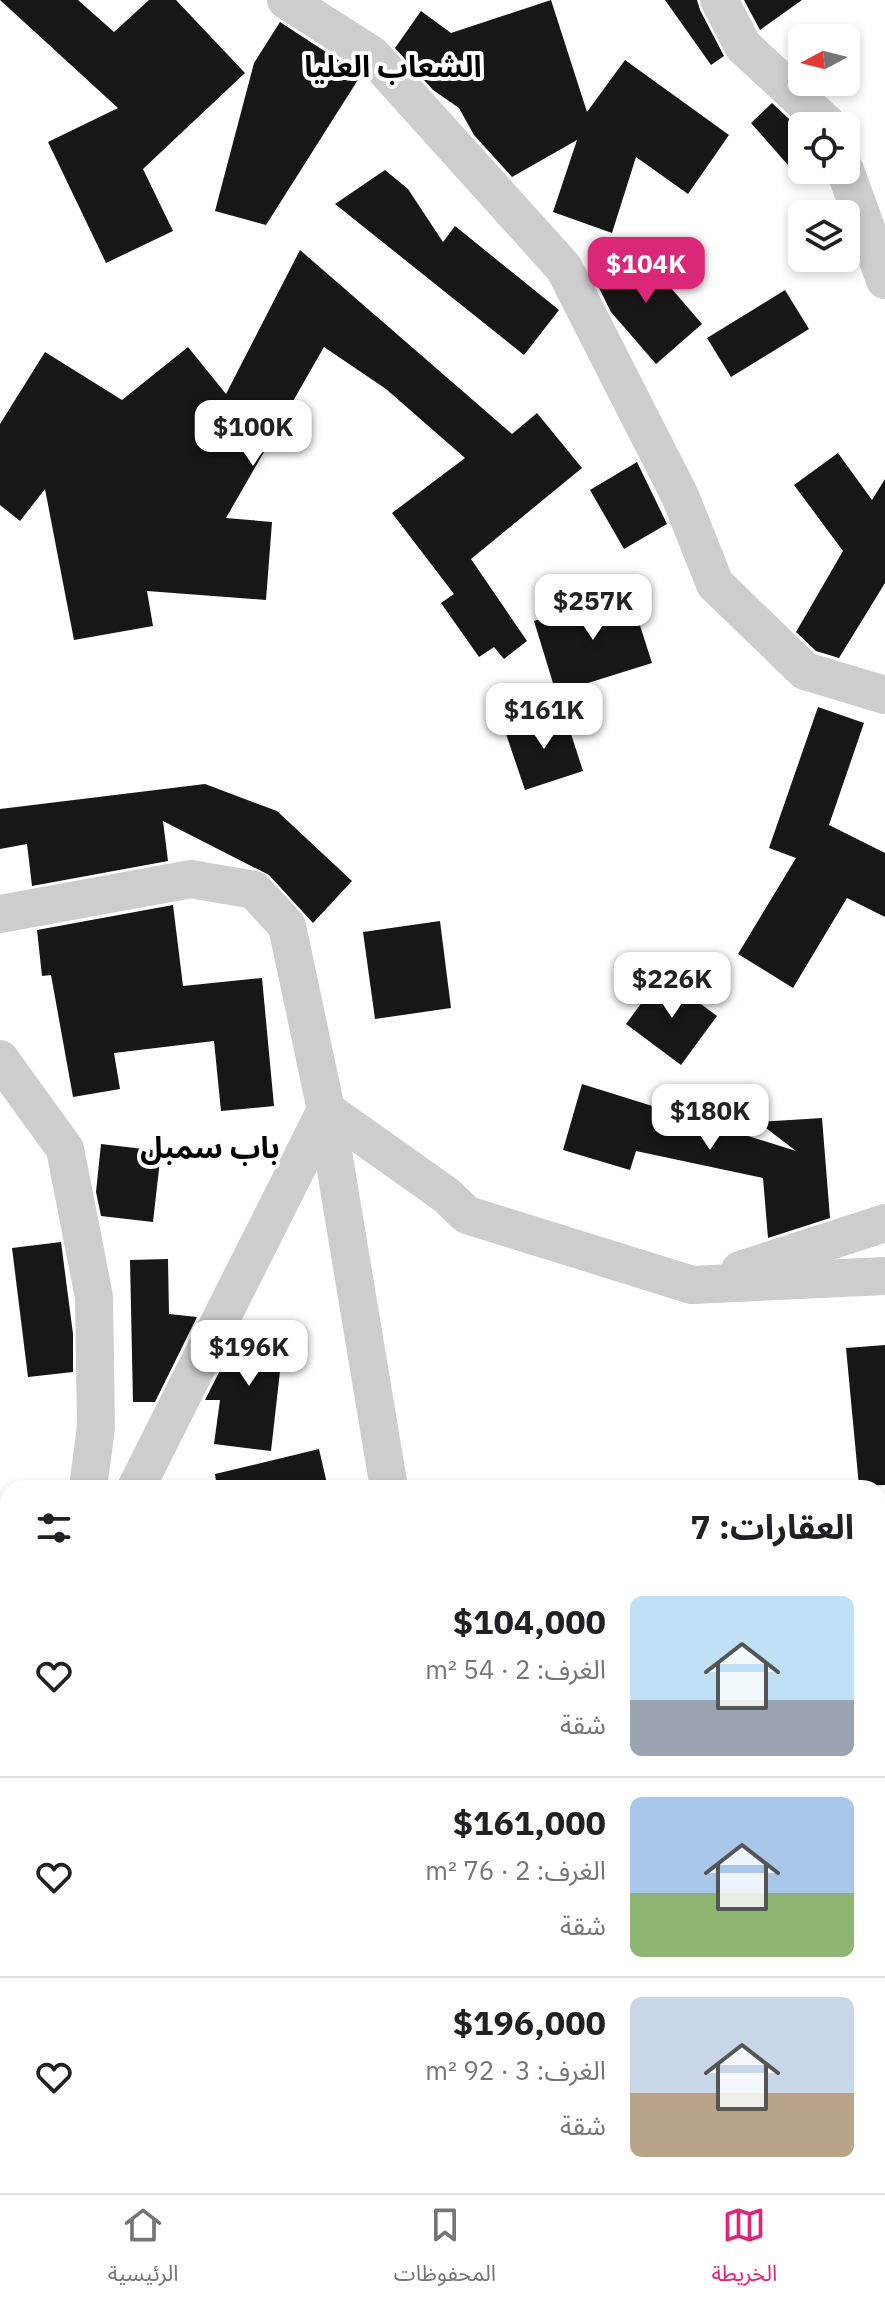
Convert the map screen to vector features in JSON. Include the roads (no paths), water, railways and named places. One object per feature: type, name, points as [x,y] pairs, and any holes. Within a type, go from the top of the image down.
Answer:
[{"type":"street","points":[[286,0],[372,55],[564,268],[680,496],[715,584],[805,671],[885,695]]},
{"type":"street","points":[[719,0],[743,46],[814,112]]},
{"type":"street","points":[[850,184],[885,280]]},
{"type":"street","points":[[0,914],[191,879],[254,890],[287,926],[326,1110],[388,1480]]},
{"type":"street","points":[[0,1059],[65,1149],[94,1297],[96,1427],[89,1480]]},
{"type":"street","points":[[326,1110],[446,1195],[467,1215],[692,1285],[885,1276]]},
{"type":"street","points":[[140,1480],[326,1110]]},
{"type":"street","points":[[692,1285],[885,1223]]},
{"type":"district","name":"الشعاب العليا","points":[[393,67]]},
{"type":"district","name":"باب سمبل","points":[[210,1148]]}]
